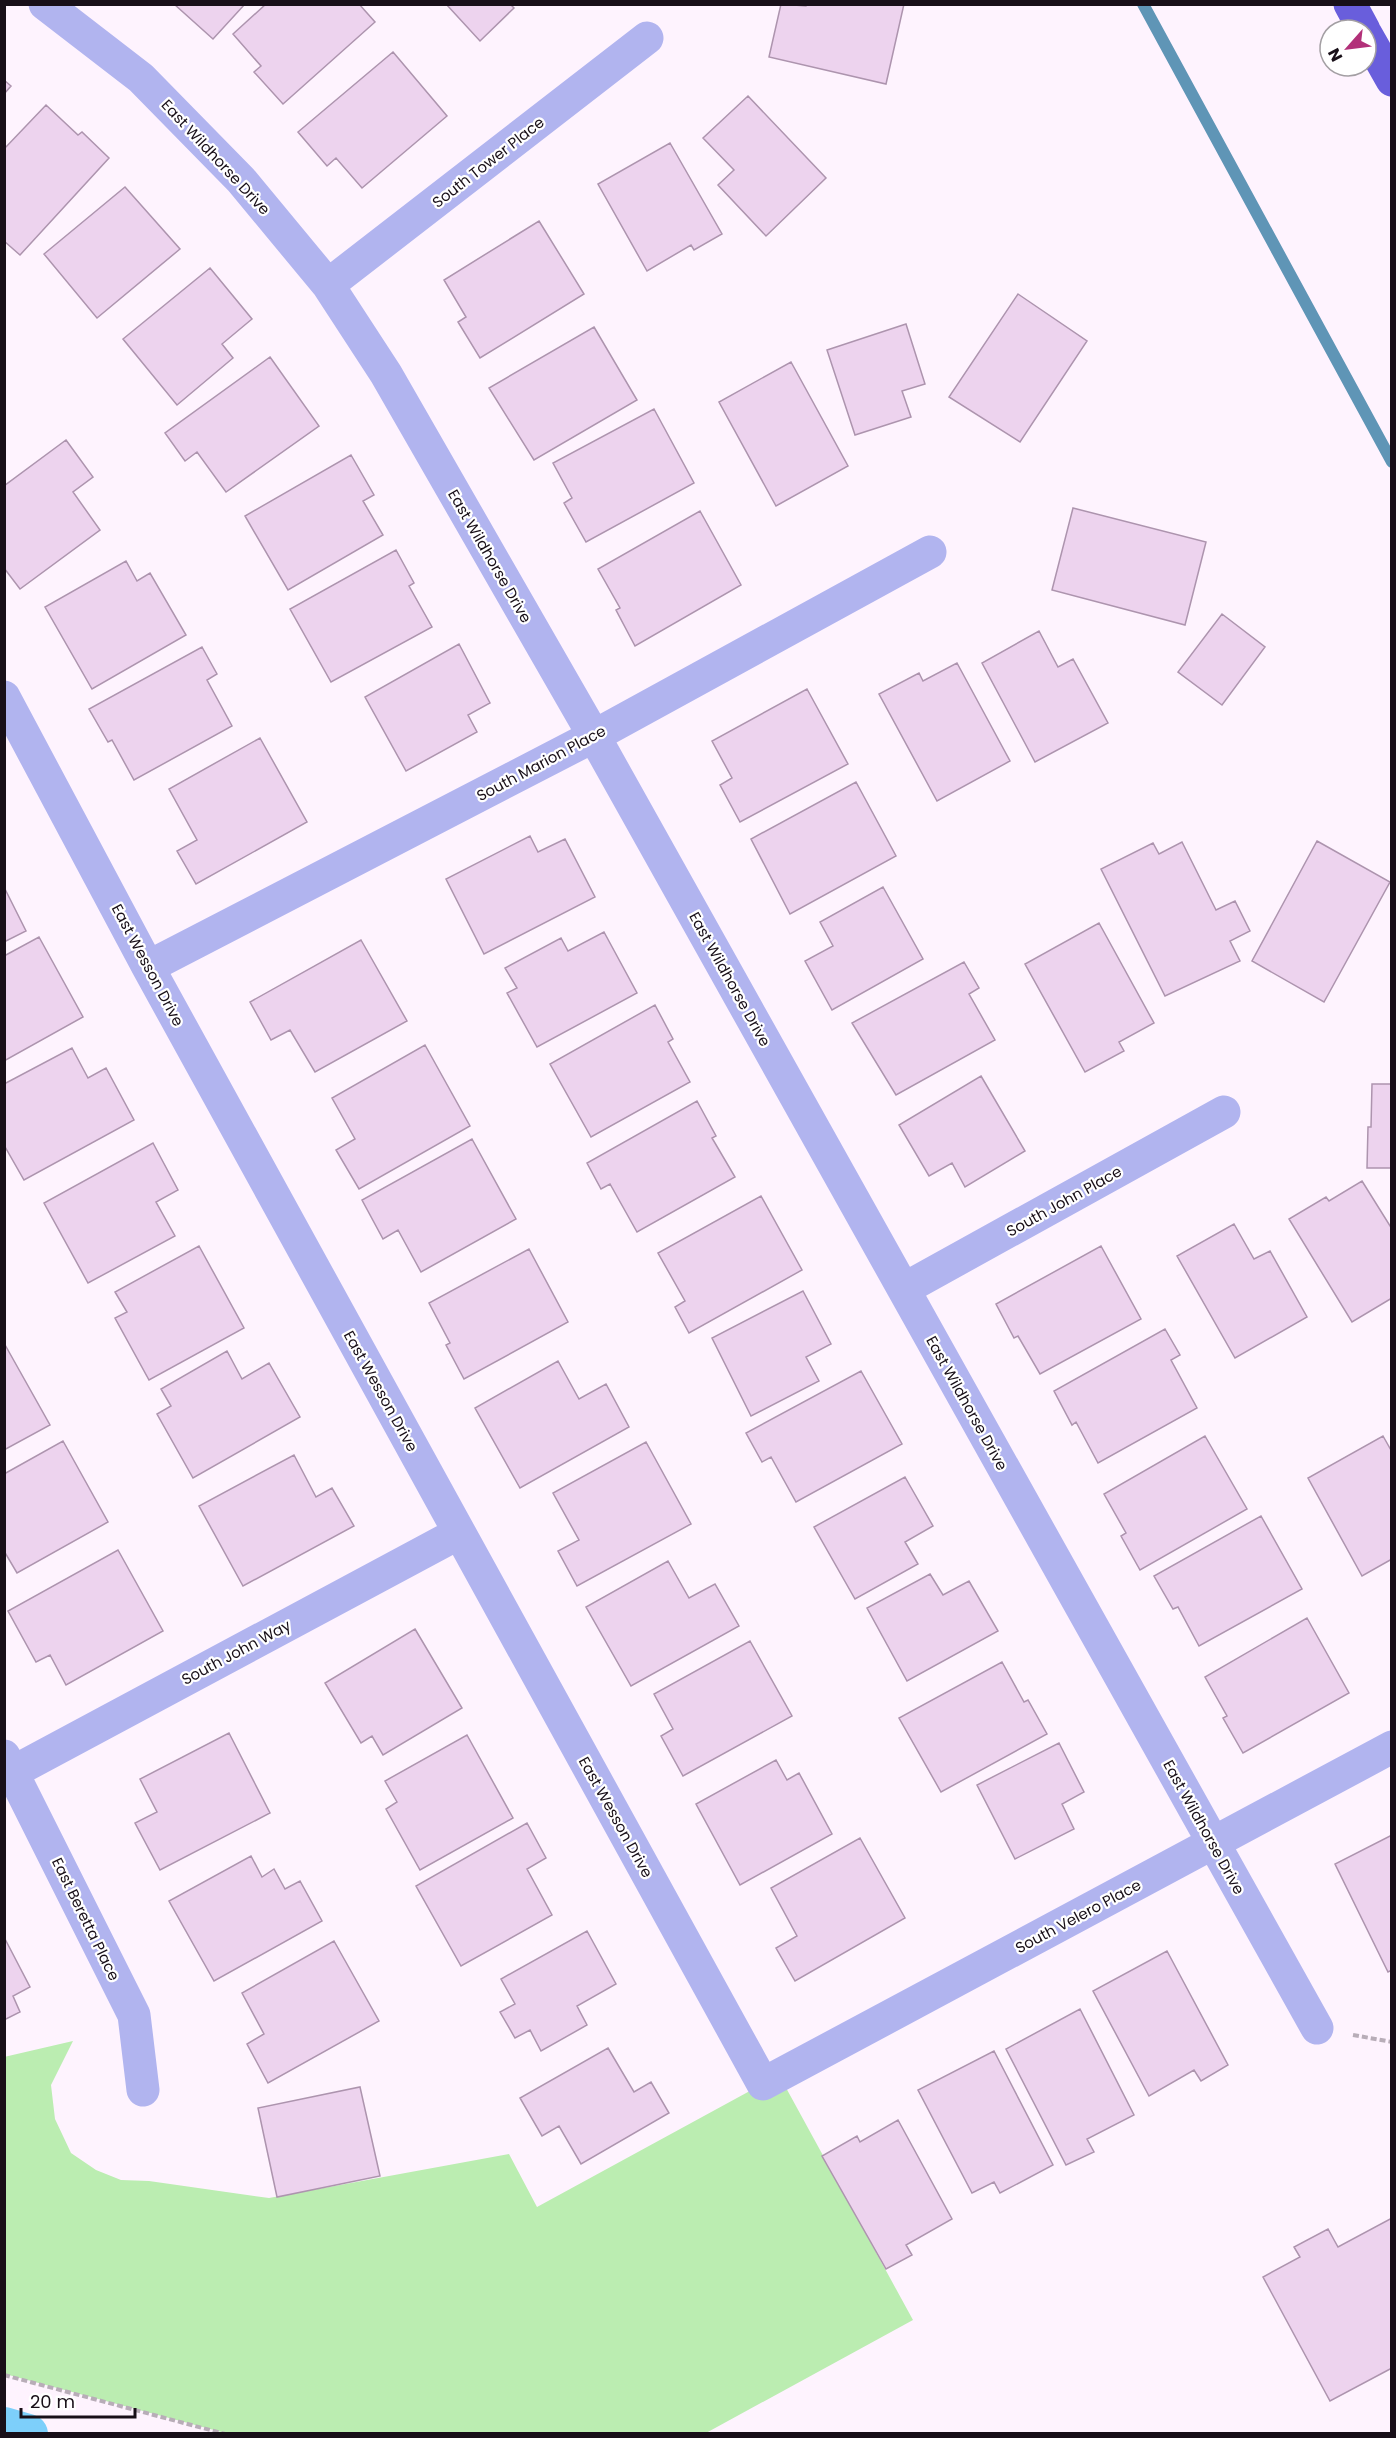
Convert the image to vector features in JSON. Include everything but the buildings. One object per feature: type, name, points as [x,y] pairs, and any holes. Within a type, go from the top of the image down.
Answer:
[{"type":"highway","points":[[1350,4],[1358,18]]},
{"type":"highway","points":[[1378,55],[1392,80]]},
{"type":"street","name":"East Wildhorse Drive","points":[[45,4],[141,78],[241,180],[328,285],[386,374],[594,736],[1317,2028]]},
{"type":"street","name":"South Tower Place","points":[[328,285],[647,38]]},
{"type":"street","name":"South Marion Place","points":[[148,967],[594,736],[930,552]]},
{"type":"street","name":"East Wesson Drive","points":[[4,696],[148,967],[763,2084]]},
{"type":"street","name":"South John Place","points":[[904,1289],[1224,1112]]},
{"type":"street","name":"South John Way","points":[[9,1764],[459,1533]]},
{"type":"street","name":"South Velero Place","points":[[763,2084],[1392,1747]]},
{"type":"street","name":"East Beretta Place","points":[[9,1764],[134,2015],[143,2090]]},
{"type":"path","points":[[4,2375],[225,2433]]},
{"type":"green space","points":[[73,2041],[51,2085],[55,2119],[71,2153],[96,2170],[121,2180],[149,2181],[269,2198],[509,2154],[537,2207],[779,2075],[913,2320],[706,2433],[225,2433],[5,2374],[4,2057]]},
{"type":"waterway","points":[[1143,4],[1392,462]]},
{"type":"waterway","points":[[4,2427],[28,2434]]}]
